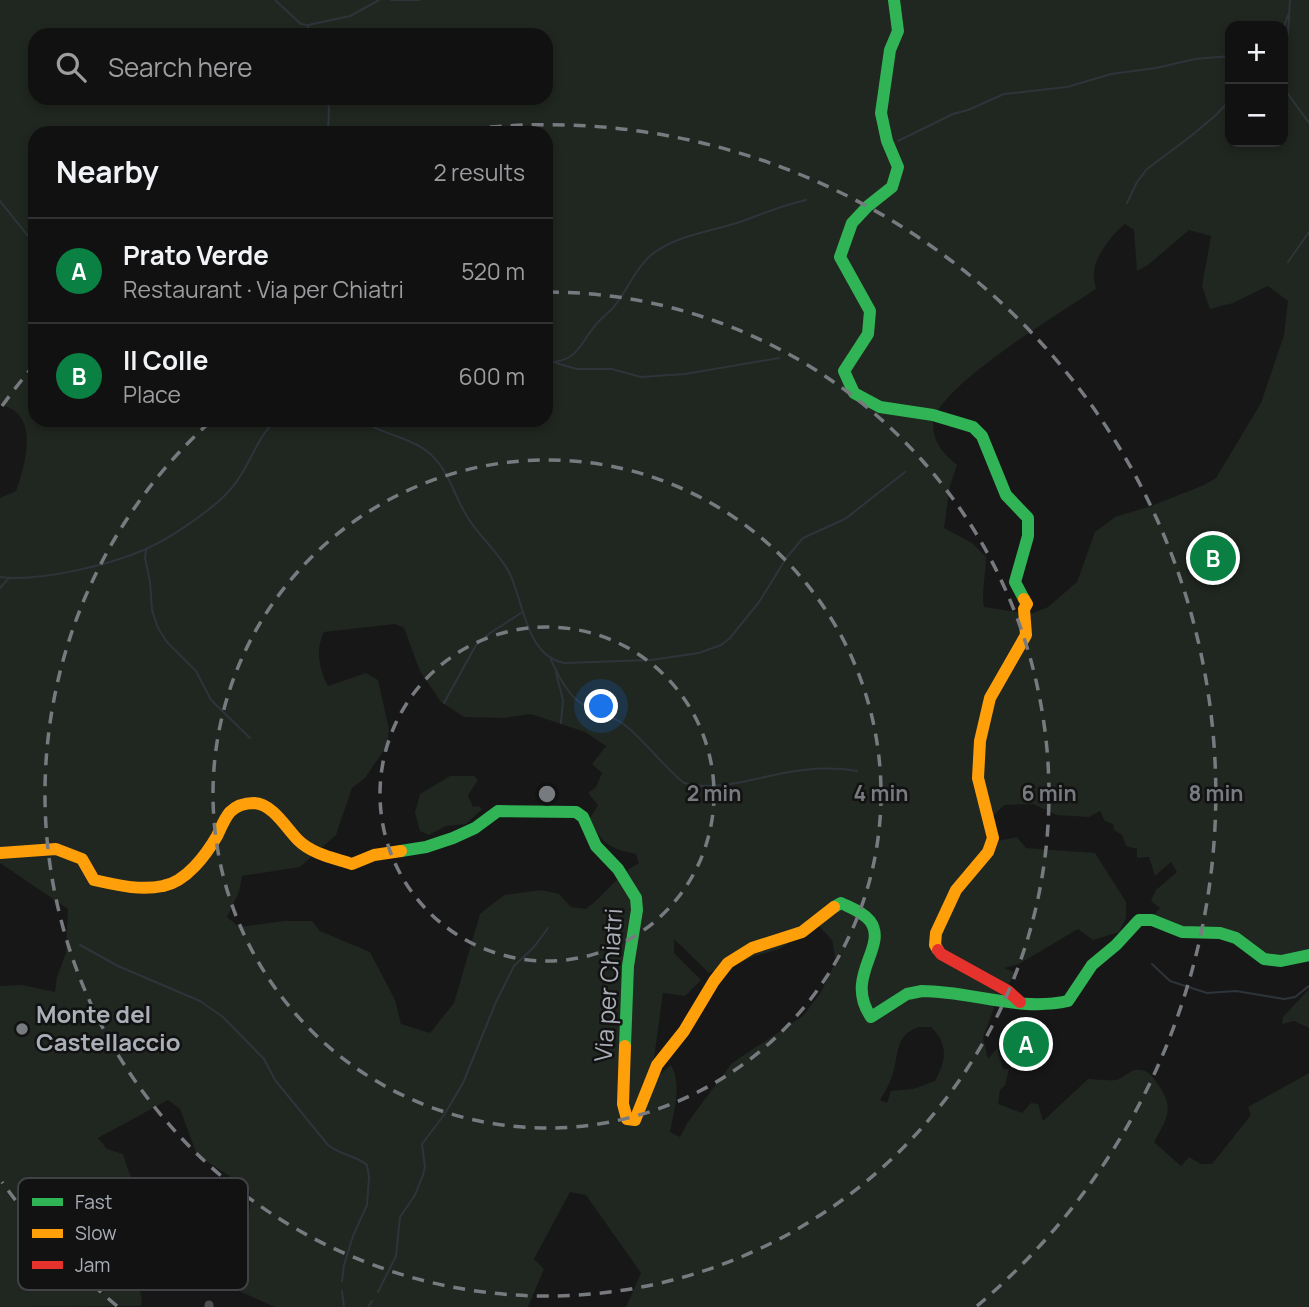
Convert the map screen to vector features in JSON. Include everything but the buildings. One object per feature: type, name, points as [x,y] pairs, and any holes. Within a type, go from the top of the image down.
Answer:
[{"type":"street","points":[[894,0],[898,31],[890,50],[881,113],[887,141],[898,167],[892,187],[852,223],[840,257],[870,311],[868,334],[844,371],[853,393],[880,407],[933,415],[973,427],[982,436],[1006,495],[1028,518],[1028,536],[1015,582],[1027,604],[1024,609],[1026,635],[990,698],[980,741],[978,778],[993,838],[988,852],[956,890],[936,933],[935,945],[941,954],[1008,991],[1020,1002]]},
{"type":"street","name":"Via per Chiatri","points":[[0,853],[57,849],[82,859],[94,880],[132,888],[165,886],[194,867],[216,838],[228,814],[237,806],[256,803],[270,809],[301,843],[319,853],[352,864],[374,855],[426,846],[453,838],[475,828],[498,811],[576,812],[583,817],[596,846],[618,869],[636,898],[637,910],[628,966],[623,1104],[628,1119],[635,1120],[641,1109],[642,1096],[657,1065],[682,1034],[710,986],[733,958],[756,945],[780,941],[803,932],[830,908],[841,904],[862,914],[876,932],[862,979],[860,996],[863,1009],[871,1017],[912,992],[968,994],[1043,1005],[1068,1001],[1092,965],[1116,945],[1139,920],[1152,920],[1182,932],[1220,933],[1236,938],[1264,959],[1281,961],[1309,955]]},
{"type":"shaded area","points":[[0,0],[1309,0],[1309,951],[1281,959],[1264,956],[1250,943],[1182,930],[1152,917],[1160,908],[1151,901],[1156,890],[1177,872],[1171,862],[1155,876],[1149,857],[1137,858],[1137,849],[1126,846],[1122,835],[1114,830],[1113,824],[1105,821],[1100,811],[1089,817],[1057,815],[1033,804],[1004,805],[987,822],[988,843],[1017,837],[1026,848],[1095,853],[1126,902],[1126,918],[1119,932],[1093,940],[1078,929],[1019,964],[1004,968],[1016,973],[995,1005],[983,1038],[988,1059],[997,1048],[1003,1069],[1009,1069],[1005,1085],[1000,1090],[998,1104],[1022,1113],[1031,1103],[1038,1104],[1043,1121],[1088,1079],[1116,1080],[1137,1070],[1149,1073],[1163,1091],[1168,1106],[1166,1119],[1154,1142],[1181,1166],[1189,1157],[1201,1164],[1212,1164],[1251,1115],[1248,1107],[1309,1073],[1309,1307],[626,1307],[641,1273],[586,1195],[570,1192],[534,1259],[544,1269],[528,1307],[275,1307],[238,1290],[248,1290],[248,1178],[233,1178],[197,1155],[180,1109],[168,1100],[98,1138],[107,1149],[123,1154],[132,1178],[18,1178],[18,1290],[140,1290],[141,1306],[0,1307],[0,986],[22,985],[55,992],[57,977],[66,953],[68,909],[0,863],[0,498],[16,491],[23,467],[27,440],[21,417],[13,410],[0,405]],"holes":[[[1125,224],[1134,230],[1137,271],[1189,230],[1211,236],[1202,286],[1210,309],[1233,303],[1268,286],[1288,301],[1284,335],[1261,403],[1216,478],[1151,506],[1115,517],[1095,532],[1077,582],[1048,607],[1030,614],[984,607],[986,557],[972,543],[944,528],[950,486],[957,465],[935,438],[933,425],[938,410],[953,392],[1002,352],[1096,289],[1095,265],[1101,252]],[[395,624],[404,628],[420,671],[441,702],[464,717],[503,718],[531,714],[585,732],[606,746],[592,764],[602,773],[596,787],[588,793],[598,805],[590,818],[607,844],[636,854],[639,863],[586,909],[571,907],[559,894],[542,890],[504,895],[480,914],[454,1003],[430,1033],[401,1024],[395,1000],[370,952],[320,931],[312,921],[285,921],[239,927],[227,917],[239,892],[242,876],[300,867],[336,835],[352,788],[365,778],[388,744],[389,729],[378,680],[366,673],[328,686],[319,659],[324,632]],[[815,922],[832,940],[836,961],[821,992],[803,1016],[732,1063],[680,1137],[670,1132],[677,1089],[671,1065],[653,1080],[644,1082],[654,1058],[663,993],[685,996],[701,980],[674,953],[674,939],[709,973],[779,949]],[[919,1027],[931,1027],[943,1046],[942,1066],[935,1081],[913,1089],[891,1091],[887,1103],[880,1100],[891,1079],[898,1048],[904,1036]]]},
{"type":"shaded area","points":[[450,776],[474,776],[478,780],[468,795],[473,807],[479,806],[482,809],[466,824],[446,826],[429,835],[420,831],[415,813],[420,794]]},
{"type":"shaded area","points":[[1309,989],[1309,1028],[1294,1021],[1282,1024],[1283,1017]]},
{"type":"waterway","points":[[275,0],[301,24],[307,25]]},
{"type":"waterway","points":[[308,25],[350,16],[379,0]]},
{"type":"waterway","points":[[391,0],[419,0]]},
{"type":"waterway","points":[[1288,33],[1290,0]]},
{"type":"waterway","points":[[1286,21],[1288,15]]},
{"type":"waterway","points":[[898,141],[953,114],[1004,94],[1067,87],[1111,74],[1225,56]]},
{"type":"waterway","points":[[1288,94],[1309,123]]},
{"type":"waterway","points":[[328,105],[328,126]]},
{"type":"waterway","points":[[1127,203],[1147,169],[1191,136],[1225,105]]},
{"type":"waterway","points":[[553,362],[564,360],[575,352],[596,324],[614,307],[640,267],[660,249],[670,243],[806,200]]},
{"type":"waterway","points":[[0,201],[28,236]]},
{"type":"waterway","points":[[1288,262],[1309,232]]},
{"type":"waterway","points":[[556,363],[577,369],[612,369],[641,377],[685,374],[779,358]]},
{"type":"waterway","points":[[0,577],[54,575],[94,566],[131,555],[166,538],[201,515],[229,491],[270,427]]},
{"type":"waterway","points":[[373,427],[417,445],[440,464],[464,512],[509,572],[534,639],[552,659],[565,663],[651,660],[699,653],[721,645],[730,638],[759,602],[787,557],[803,538],[845,519],[905,472]]},
{"type":"waterway","points":[[146,550],[152,610],[158,628],[167,642],[196,671],[211,700],[250,738]]},
{"type":"waterway","points":[[0,588],[8,579]]},
{"type":"waterway","points":[[444,703],[476,645],[521,613]]},
{"type":"waterway","points":[[551,660],[561,680],[575,698],[587,707],[626,726],[684,783],[713,786],[810,769],[857,771]]},
{"type":"waterway","points":[[556,673],[563,700],[561,723]]},
{"type":"waterway","points":[[378,1292],[396,1256],[400,1217],[415,1195],[423,1175],[425,1167],[422,1144],[463,1083],[496,1002],[514,966],[534,947],[548,928]]},
{"type":"waterway","points":[[80,945],[118,966],[200,1001],[223,1017],[264,1059],[275,1080],[328,1145],[367,1165],[367,1205],[353,1236],[342,1281]]},
{"type":"waterway","points":[[1152,964],[1170,981],[1207,993],[1236,991],[1284,999],[1295,997],[1309,986]]},
{"type":"waterway","points":[[342,1291],[344,1307]]},
{"type":"waterway","points":[[368,1307],[372,1301]]},
{"type":"traffic: fast","points":[[894,0],[898,31],[890,50],[881,113],[887,141],[898,167],[892,187],[852,223],[840,257],[870,311],[868,334],[844,371],[854,393],[880,407],[933,415],[973,427],[982,436],[1006,495],[1028,518],[1028,536],[1015,582],[1024,599]]},
{"type":"traffic: fast","points":[[401,851],[426,847],[453,838],[475,828],[498,811],[576,812],[583,817],[596,846],[618,869],[636,898],[637,910],[628,966],[625,1046]]},
{"type":"traffic: fast","points":[[834,907],[841,903],[860,913],[870,921],[874,931],[862,988],[864,1002],[871,1017],[907,994],[922,991],[1013,1003],[1050,1004],[1068,1001],[1092,965],[1116,945],[1139,920],[1152,920],[1182,932],[1220,933],[1236,938],[1264,959],[1281,961],[1309,955]]},
{"type":"traffic: slow","points":[[938,950],[935,945],[936,933],[956,890],[988,852],[993,838],[978,778],[980,741],[990,698],[1026,635],[1024,609],[1027,604],[1024,599]]},
{"type":"traffic: slow","points":[[0,853],[56,849],[82,859],[94,880],[137,888],[163,886],[180,879],[194,867],[217,836],[230,812],[241,805],[254,803],[261,804],[279,817],[304,845],[352,864],[374,855],[401,851]]},
{"type":"traffic: slow","points":[[625,1046],[623,1104],[627,1119],[635,1120],[657,1065],[684,1031],[728,963],[752,948],[802,932],[834,907]]},
{"type":"traffic: jam","points":[[938,950],[1008,991],[1020,1002]]},
{"type":"place","name":"Il Colle","points":[[1213,558]]},
{"type":"place","name":"Monte del Castellaccio","points":[[22,1029]]},
{"type":"place","name":"Prato Verde","points":[[1026,1044]]}]
